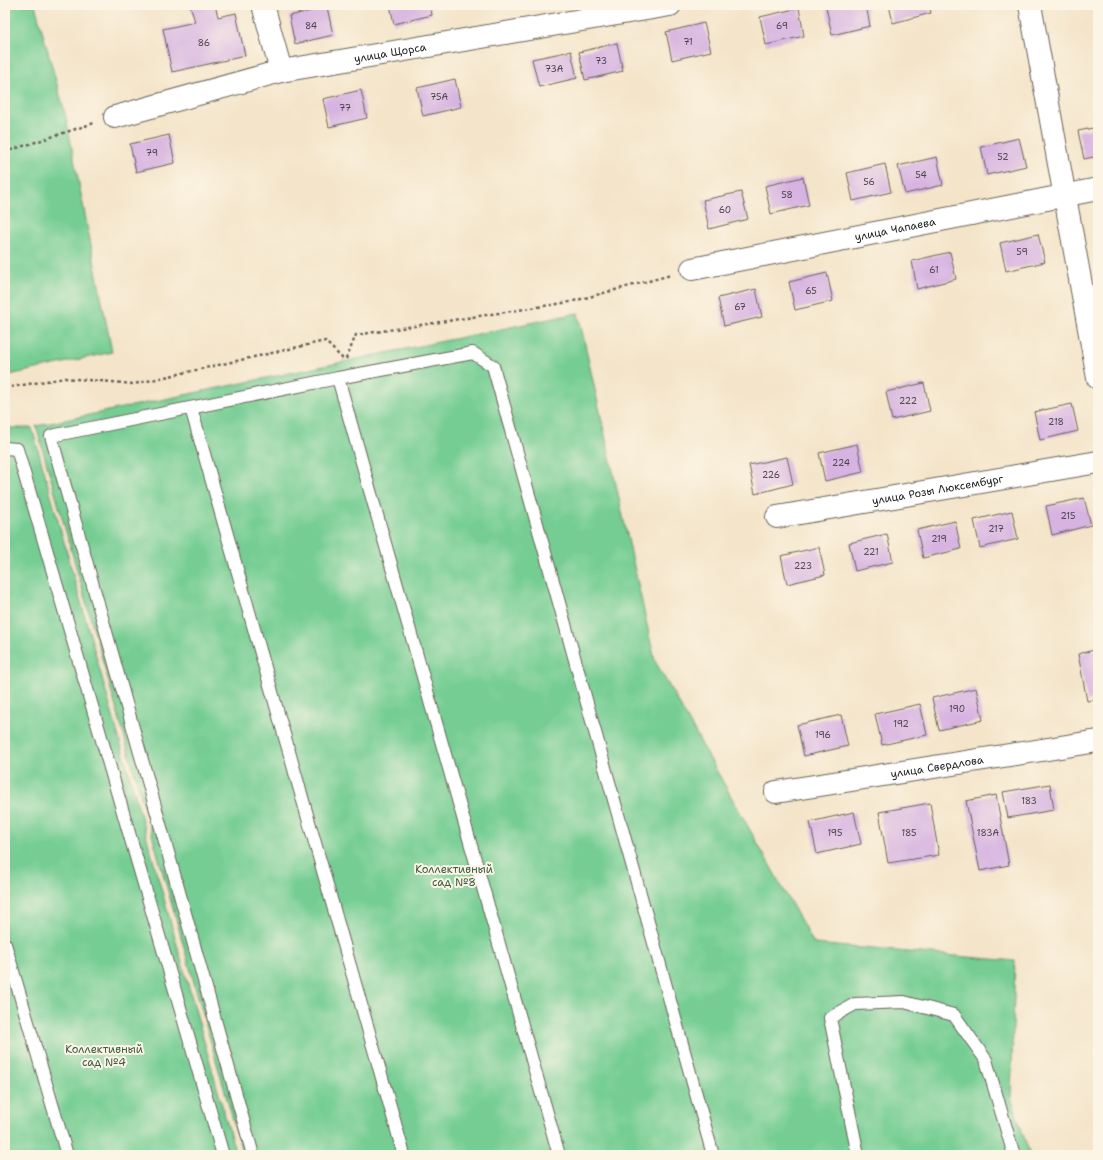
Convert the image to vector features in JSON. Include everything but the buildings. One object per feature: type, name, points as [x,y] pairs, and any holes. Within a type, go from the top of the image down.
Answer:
[{"type":"street","points":[[263,5],[281,71]]},
{"type":"street","name":"улица Щорса","points":[[115,117],[281,71],[670,5]]},
{"type":"street","points":[[1030,5],[1066,195],[1098,378]]},
{"type":"street","name":"улица Чапаева","points":[[692,269],[1098,189]]},
{"type":"street","name":"улица Розы Люксембург","points":[[777,517],[1098,462]]},
{"type":"street","name":"улица Свердлова","points":[[776,792],[1098,741]]},
{"type":"lane","points":[[253,1155],[51,436],[338,378],[473,353],[492,366],[713,1155]]},
{"type":"lane","points":[[338,378],[559,1155]]},
{"type":"lane","points":[[191,408],[404,1155]]},
{"type":"lane","points":[[5,448],[18,449],[223,1155]]},
{"type":"lane","points":[[5,944],[67,1155]]},
{"type":"lane","points":[[858,1155],[830,1018],[855,1004],[904,1002],[954,1015],[986,1060],[1014,1155]]},
{"type":"path","points":[[5,152],[115,117]]},
{"type":"path","points":[[5,388],[65,378],[134,384],[325,341],[344,361],[356,335],[570,302],[692,269]]},
{"type":"green space","points":[[5,5],[35,5],[65,113],[112,352],[5,376]]},
{"type":"green space","name":"Коллективный сад №8","points":[[578,313],[655,661],[814,944],[1015,961],[1011,1098],[1030,1155],[243,1155],[36,426]]},
{"type":"green space","name":"Коллективный сад №4","points":[[5,428],[32,428],[236,1155],[5,1155]]}]
